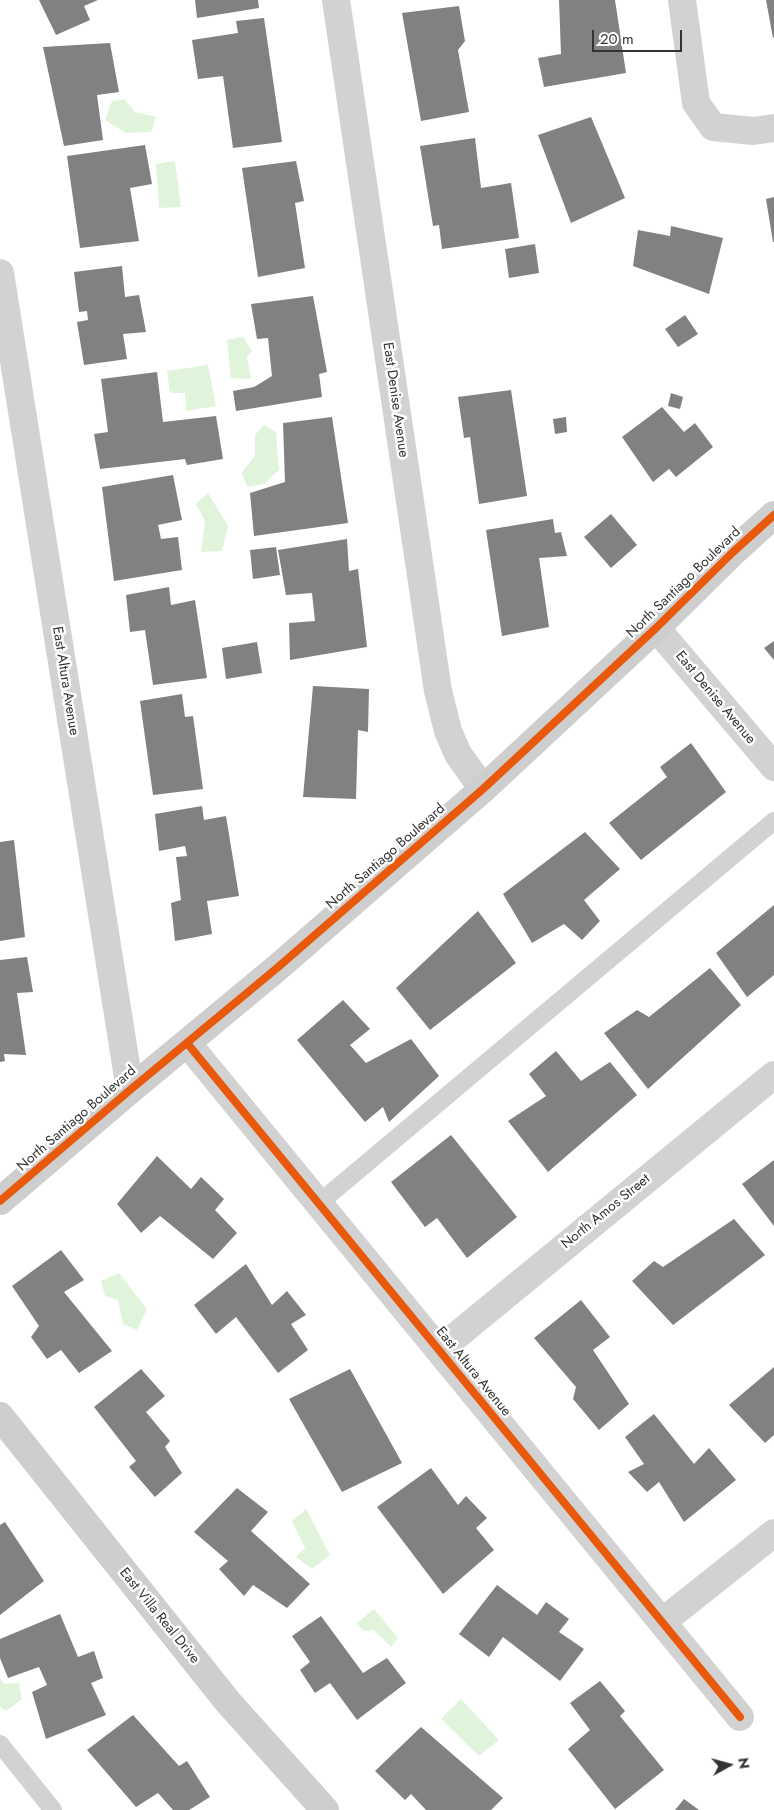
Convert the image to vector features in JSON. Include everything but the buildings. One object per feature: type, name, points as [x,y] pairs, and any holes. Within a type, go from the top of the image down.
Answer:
[{"type":"main road","name":"North Santiago Boulevard","points":[[0,1202],[130,1090],[278,968],[484,789],[774,515]]},
{"type":"main road","name":"East Villa Real Drive","points":[[0,1416],[228,1702],[326,1810]]},
{"type":"street","name":"East Denise Avenue","points":[[336,0],[438,691],[448,731],[458,754],[484,789]]},
{"type":"street","points":[[682,0],[696,103],[713,127],[753,131],[774,128]]},
{"type":"street","name":"East Altura Avenue","points":[[0,273],[130,1090]]},
{"type":"street","name":"East Denise Avenue","points":[[656,628],[774,767]]},
{"type":"street","name":"East Altura Avenue","points":[[186,1043],[740,1717]]},
{"type":"street","name":"North Amos Street","points":[[439,1350],[774,1075]]},
{"type":"street","points":[[662,1622],[774,1533]]},
{"type":"lane","points":[[318,1204],[774,821]]},
{"type":"lane","points":[[0,1744],[53,1810]]},
{"type":"shaded area","points":[[124,99],[135,112],[156,117],[151,132],[126,133],[105,120],[112,101]]},
{"type":"shaded area","points":[[175,161],[181,207],[159,208],[156,164]]},
{"type":"shaded area","points":[[243,337],[252,351],[247,357],[251,379],[231,378],[227,340]]},
{"type":"shaded area","points":[[208,365],[216,406],[186,411],[185,393],[170,393],[167,371]]},
{"type":"shaded area","points":[[264,425],[276,432],[279,470],[264,484],[247,487],[242,473],[255,455],[255,435]]},
{"type":"shaded area","points":[[208,493],[228,526],[222,551],[201,552],[205,521],[196,504]]},
{"type":"shaded area","points":[[119,1273],[147,1309],[137,1330],[123,1324],[118,1300],[105,1296],[101,1281]]},
{"type":"shaded area","points":[[306,1509],[330,1555],[312,1569],[296,1557],[305,1548],[292,1521]]},
{"type":"shaded area","points":[[374,1609],[398,1638],[391,1647],[374,1630],[363,1631],[357,1623]]},
{"type":"shaded area","points":[[0,1678],[4,1684],[19,1683],[22,1699],[6,1711],[0,1707]]},
{"type":"shaded area","points":[[461,1699],[499,1740],[479,1756],[441,1719]]},
{"type":"cycle path","points":[[0,1201],[277,968],[483,789],[774,515]]},
{"type":"cycle path","points":[[187,1043],[740,1717]]}]
